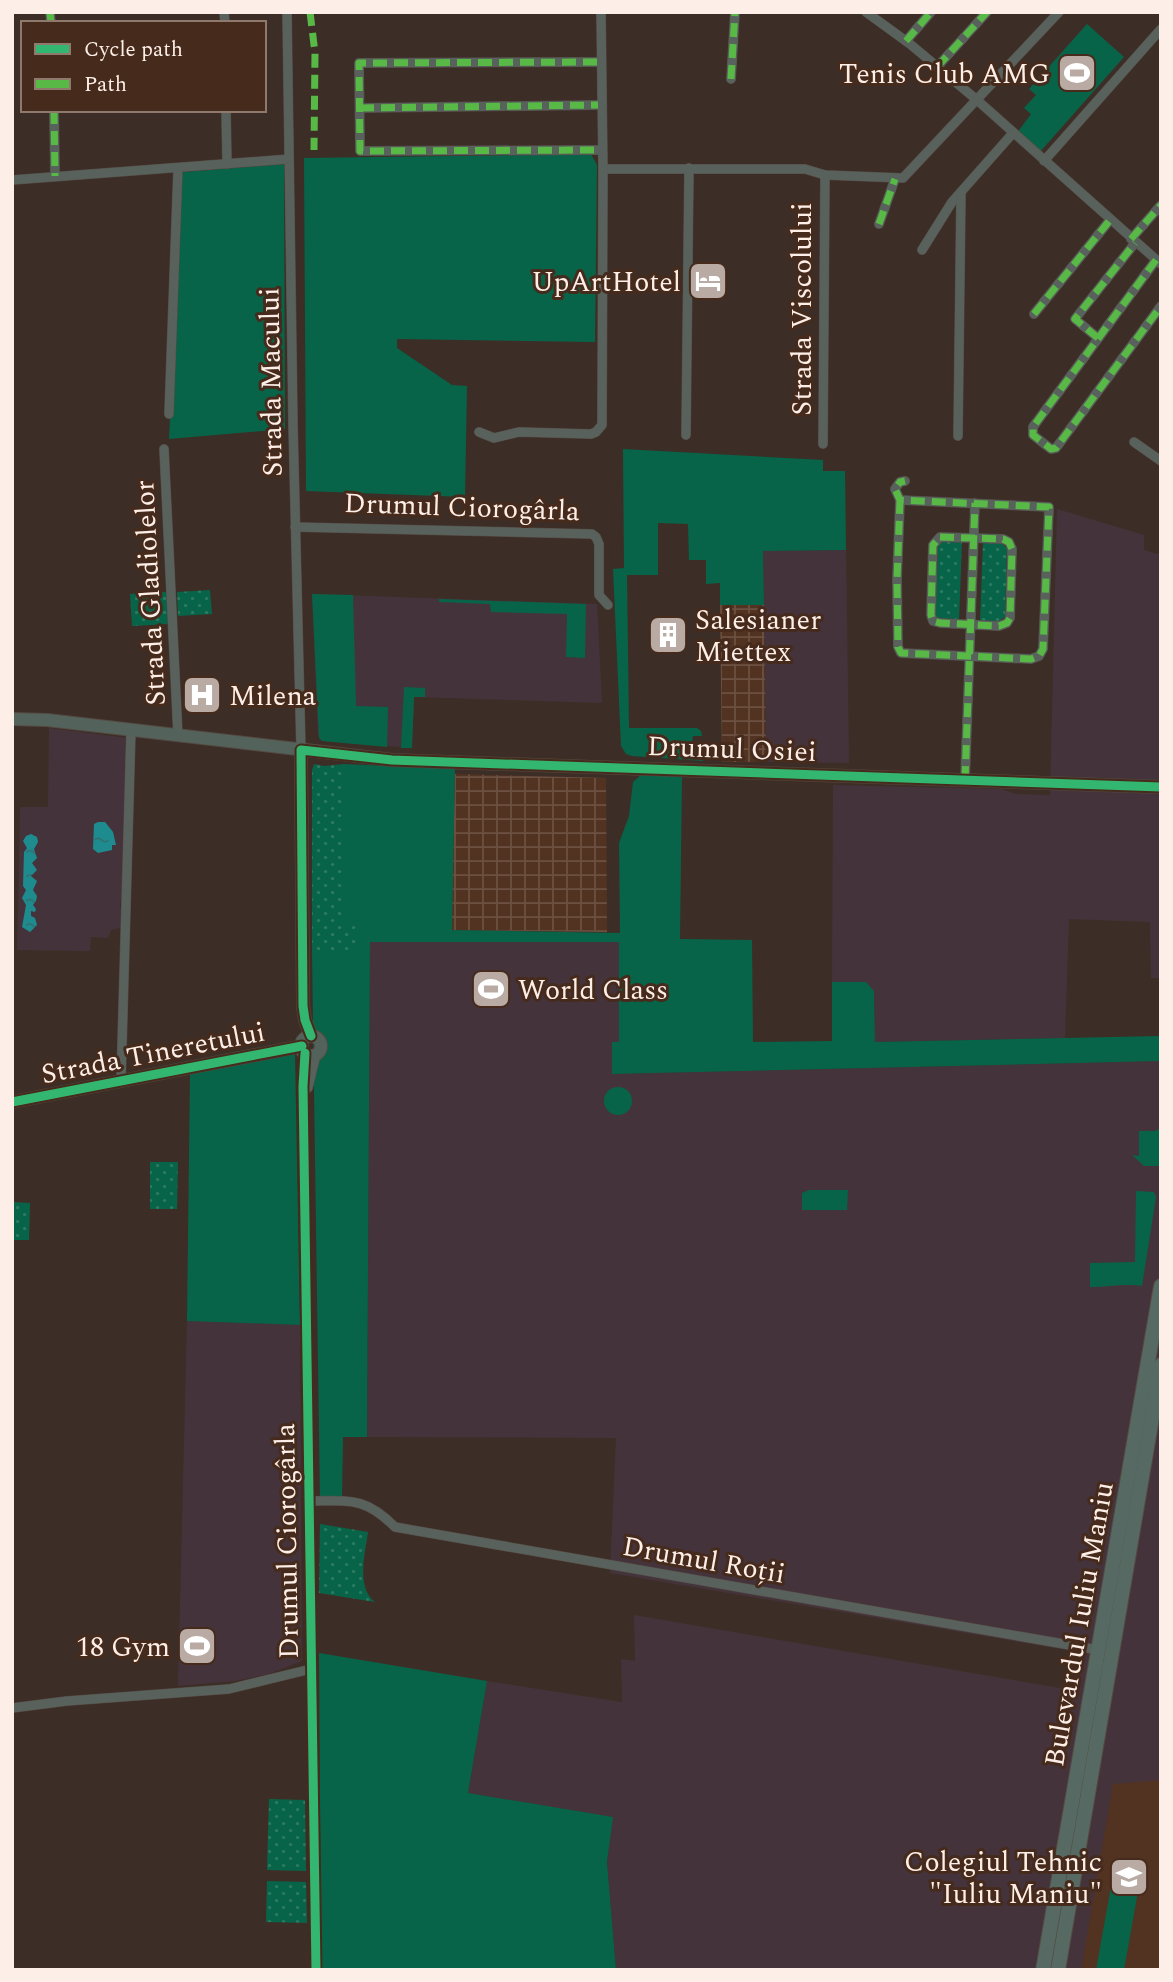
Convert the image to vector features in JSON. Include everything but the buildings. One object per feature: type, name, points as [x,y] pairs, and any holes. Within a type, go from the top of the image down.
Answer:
[{"type":"main road","name":"Bulevardul Iuliu Maniu","points":[[1058,1970],[1156,1394],[1152,1378],[1161,1286]]},
{"type":"main road","name":"Bulevardul Iuliu Maniu","points":[[1043,1970],[1098,1650],[1154,1367]]},
{"type":"main road","points":[[1060,1868],[1062,1884],[1058,1924],[1065,1928]]},
{"type":"street","name":"Strada Macului","points":[[287,12],[301,750]]},
{"type":"street","points":[[598,12],[598,158],[603,169]]},
{"type":"street","points":[[479,432],[494,438],[519,432],[596,432],[600,429],[604,417],[603,169],[598,12]]},
{"type":"street","points":[[731,79],[735,12]]},
{"type":"street","points":[[866,12],[906,41],[977,100],[1158,262],[1033,427],[1033,435],[1051,449],[1056,448],[1161,306]]},
{"type":"street","points":[[906,41],[931,12]]},
{"type":"street","points":[[937,67],[987,12]]},
{"type":"street","points":[[879,224],[895,179],[907,176],[1059,12]]},
{"type":"street","points":[[1044,161],[1161,29]]},
{"type":"street","points":[[597,62],[359,64],[360,151],[598,150]]},
{"type":"street","points":[[360,108],[598,106]]},
{"type":"street","points":[[54,112],[55,176]]},
{"type":"street","points":[[226,112],[227,164]]},
{"type":"street","points":[[922,250],[952,202],[1013,133]]},
{"type":"street","points":[[12,180],[289,159]]},
{"type":"street","points":[[686,435],[689,168]]},
{"type":"street","points":[[169,414],[178,169]]},
{"type":"street","name":"Strada Viscolului","points":[[603,169],[805,169],[825,175],[895,179]]},
{"type":"street","name":"Strada Viscolului","points":[[823,444],[825,175]]},
{"type":"street","points":[[958,436],[961,192]]},
{"type":"street","points":[[1098,338],[1075,319],[1161,205]]},
{"type":"street","points":[[1034,314],[1110,220]]},
{"type":"street","points":[[1134,442],[1161,461]]},
{"type":"street","name":"Strada Gladiolelor","points":[[164,449],[178,736]]},
{"type":"street","points":[[900,500],[1049,507],[1042,653],[1031,659],[904,654],[899,650],[897,580],[900,500],[895,489],[900,482],[905,481]]},
{"type":"street","points":[[965,780],[975,503]]},
{"type":"street","name":"Drumul Ciorogârla","points":[[295,527],[592,534],[599,544],[599,595],[608,605]]},
{"type":"street","points":[[940,537],[1006,540],[1012,549],[1009,620],[1002,625],[971,624],[936,622],[931,615],[934,541],[940,537]]},
{"type":"street","name":"Drumul Osiei","points":[[12,719],[47,720],[392,760],[1161,787]]},
{"type":"street","points":[[121,1081],[131,730]]},
{"type":"street","points":[[301,732],[308,744],[318,752]]},
{"type":"street","name":"Drumul Ciorogârla","points":[[301,750],[303,1006],[308,1048],[304,1111],[316,1970]]},
{"type":"street","name":"Strada Tineretului","points":[[12,1102],[308,1048]]},
{"type":"street","name":"Drumul Roții","points":[[309,1501],[354,1501],[365,1504],[375,1508],[396,1527],[1098,1650]]},
{"type":"street","points":[[12,1708],[229,1689],[311,1669]]},
{"type":"shaded area","points":[[1057,509],[1144,535],[1144,550],[1161,555],[1161,978],[1151,978],[1150,922],[1069,919],[1065,1038],[875,1042],[874,991],[832,982],[833,785],[1001,789],[1016,794],[1050,795]]},
{"type":"shaded area","points":[[846,550],[849,763],[766,762],[763,551]]},
{"type":"shaded area","points":[[312,594],[597,604],[602,703],[414,697],[412,748],[322,741],[318,735]]},
{"type":"shaded area","points":[[720,605],[764,605],[766,762],[722,762]]},
{"type":"shaded area","points":[[49,728],[128,738],[125,867],[120,906],[123,927],[111,930],[108,938],[91,937],[90,951],[17,950],[20,807],[48,807]]},
{"type":"shaded area","points":[[455,774],[606,778],[607,932],[451,930]]},
{"type":"shaded area","points":[[370,941],[620,942],[619,1042],[612,1042],[612,1074],[1161,1061],[1161,1970],[616,1970],[607,1862],[612,1817],[468,1793],[487,1681],[622,1702],[621,1659],[635,1661],[634,1615],[1072,1690],[1079,1652],[610,1573],[616,1438],[367,1437]]},
{"type":"shaded area","points":[[187,1321],[300,1325],[302,1661],[269,1674],[235,1681],[178,1686]]},
{"type":"shaded area","name":"Colegiul Tehnic \"Iuliu Maniu\"","points":[[1161,1780],[1161,1970],[1081,1970],[1113,1784]]},
{"type":"green space","name":"Tenis Club AMG","points":[[1087,24],[1124,57],[1039,153],[1017,133],[1031,114],[1024,108],[1036,95],[1029,89]]},
{"type":"green space","points":[[591,154],[597,165],[595,342],[397,339],[397,348],[452,385],[467,386],[465,497],[306,491],[304,158]]},
{"type":"green space","points":[[284,164],[285,429],[169,439],[182,172]]},
{"type":"green space","points":[[623,449],[823,460],[823,471],[845,471],[846,550],[763,551],[764,605],[720,605],[720,583],[706,584],[706,560],[689,560],[688,524],[658,523],[658,575],[627,575],[629,728],[697,728],[702,736],[693,736],[692,743],[702,744],[703,761],[632,756],[626,754],[621,746],[613,569],[624,568]]},
{"type":"green space","points":[[945,540],[962,541],[959,621],[940,620],[935,615],[938,545]]},
{"type":"green space","points":[[983,542],[1000,542],[1007,548],[1005,617],[997,622],[980,622]]},
{"type":"green space","points":[[210,590],[212,614],[178,616],[177,592]]},
{"type":"green space","points":[[167,592],[169,624],[132,626],[130,594]]},
{"type":"green space","points":[[312,594],[353,595],[356,706],[388,707],[387,747],[322,741],[319,738]]},
{"type":"green space","points":[[439,599],[586,604],[585,658],[566,657],[567,614],[491,612],[490,604],[439,602]]},
{"type":"green space","points":[[404,687],[425,688],[425,697],[414,697],[412,748],[401,748]]},
{"type":"green space","points":[[314,764],[344,764],[344,923],[357,924],[357,953],[312,953]]},
{"type":"green space","points":[[344,764],[455,769],[452,930],[620,933],[619,843],[629,816],[633,782],[642,774],[682,775],[680,939],[752,940],[753,1042],[832,1041],[832,982],[866,982],[874,991],[875,1042],[1161,1036],[1161,1061],[612,1074],[612,1042],[619,1042],[619,942],[370,942],[367,1437],[343,1437],[342,1499],[320,1499],[312,953],[356,953],[344,924]]},
{"type":"green space","points":[[295,1054],[300,1325],[187,1321],[190,1074]]},
{"type":"green space","points":[[618,1087],[628,1091],[632,1101],[628,1111],[618,1115],[608,1111],[604,1101],[608,1091]]},
{"type":"green space","points":[[1161,1128],[1161,1166],[1144,1166],[1132,1155],[1139,1156],[1139,1131],[1155,1131]]},
{"type":"green space","points":[[150,1162],[178,1162],[177,1209],[150,1209]]},
{"type":"green space","points":[[809,1190],[848,1190],[847,1210],[802,1210],[802,1193]]},
{"type":"green space","points":[[1136,1191],[1154,1192],[1156,1197],[1142,1286],[1090,1287],[1090,1263],[1135,1262]]},
{"type":"green space","points":[[12,1202],[30,1203],[29,1240],[12,1240]]},
{"type":"green space","points":[[320,1524],[368,1532],[364,1579],[365,1588],[375,1602],[319,1593]]},
{"type":"green space","points":[[319,1653],[487,1681],[468,1793],[613,1817],[607,1862],[616,1970],[321,1970]]},
{"type":"green space","points":[[269,1799],[305,1800],[306,1871],[267,1870]]},
{"type":"green space","points":[[267,1881],[306,1882],[307,1923],[266,1922]]},
{"type":"green space","points":[[1112,1881],[1139,1886],[1124,1970],[1096,1970]]},
{"type":"water","points":[[105,822],[113,832],[116,845],[112,845],[112,850],[98,853],[93,849],[94,824]]},
{"type":"water","points":[[31,834],[37,837],[38,842],[34,849],[37,858],[32,863],[37,870],[31,876],[37,881],[33,890],[37,896],[33,905],[36,909],[35,912],[31,911],[31,916],[35,918],[37,925],[30,932],[22,927],[26,905],[22,898],[26,890],[23,886],[24,852],[27,848],[23,841]]},
{"type":"marked path","points":[[50,12],[51,21]]},
{"type":"marked path","points":[[310,12],[315,53],[314,150]]},
{"type":"marked path","points":[[731,79],[735,12]]},
{"type":"marked path","points":[[906,41],[931,12]]},
{"type":"marked path","points":[[937,67],[987,12]]},
{"type":"marked path","points":[[597,62],[359,63],[360,151],[598,150]]},
{"type":"marked path","points":[[360,108],[598,105]]},
{"type":"marked path","points":[[54,112],[55,176]]},
{"type":"marked path","points":[[879,224],[895,179]]},
{"type":"marked path","points":[[1131,239],[1161,205]]},
{"type":"marked path","points":[[1034,314],[1110,220]]},
{"type":"marked path","points":[[1098,338],[1075,319],[1135,243]]},
{"type":"marked path","points":[[1156,260],[1033,427],[1033,435],[1051,449],[1056,448],[1161,306]]},
{"type":"marked path","points":[[900,500],[897,580],[898,647],[901,653],[1031,659],[1039,656],[1043,649],[1049,507],[900,500],[895,489],[900,482],[905,481]]},
{"type":"marked path","points":[[965,780],[975,503]]},
{"type":"marked path","points":[[940,537],[1003,539],[1009,542],[1012,549],[1010,618],[1007,623],[999,626],[933,621],[933,545],[940,537]]},
{"type":"cycle path","points":[[311,1036],[303,1006],[301,750],[392,760],[1161,787]]},
{"type":"cycle path","points":[[12,1102],[302,1046]]},
{"type":"cycle path","points":[[305,1053],[303,1086],[316,1970]]},
{"type":"place","name":"Tenis Club AMG","points":[[1077,73]]},
{"type":"place","name":"UpArtHotel","points":[[708,281]]},
{"type":"place","name":"Salesianer Miettex","points":[[668,635]]},
{"type":"place","name":"Milena","points":[[202,695]]},
{"type":"place","name":"World Class","points":[[491,989]]},
{"type":"place","name":"18 Gym","points":[[197,1646]]},
{"type":"place","name":"Colegiul Tehnic \"Iuliu Maniu\"","points":[[1129,1877]]}]
